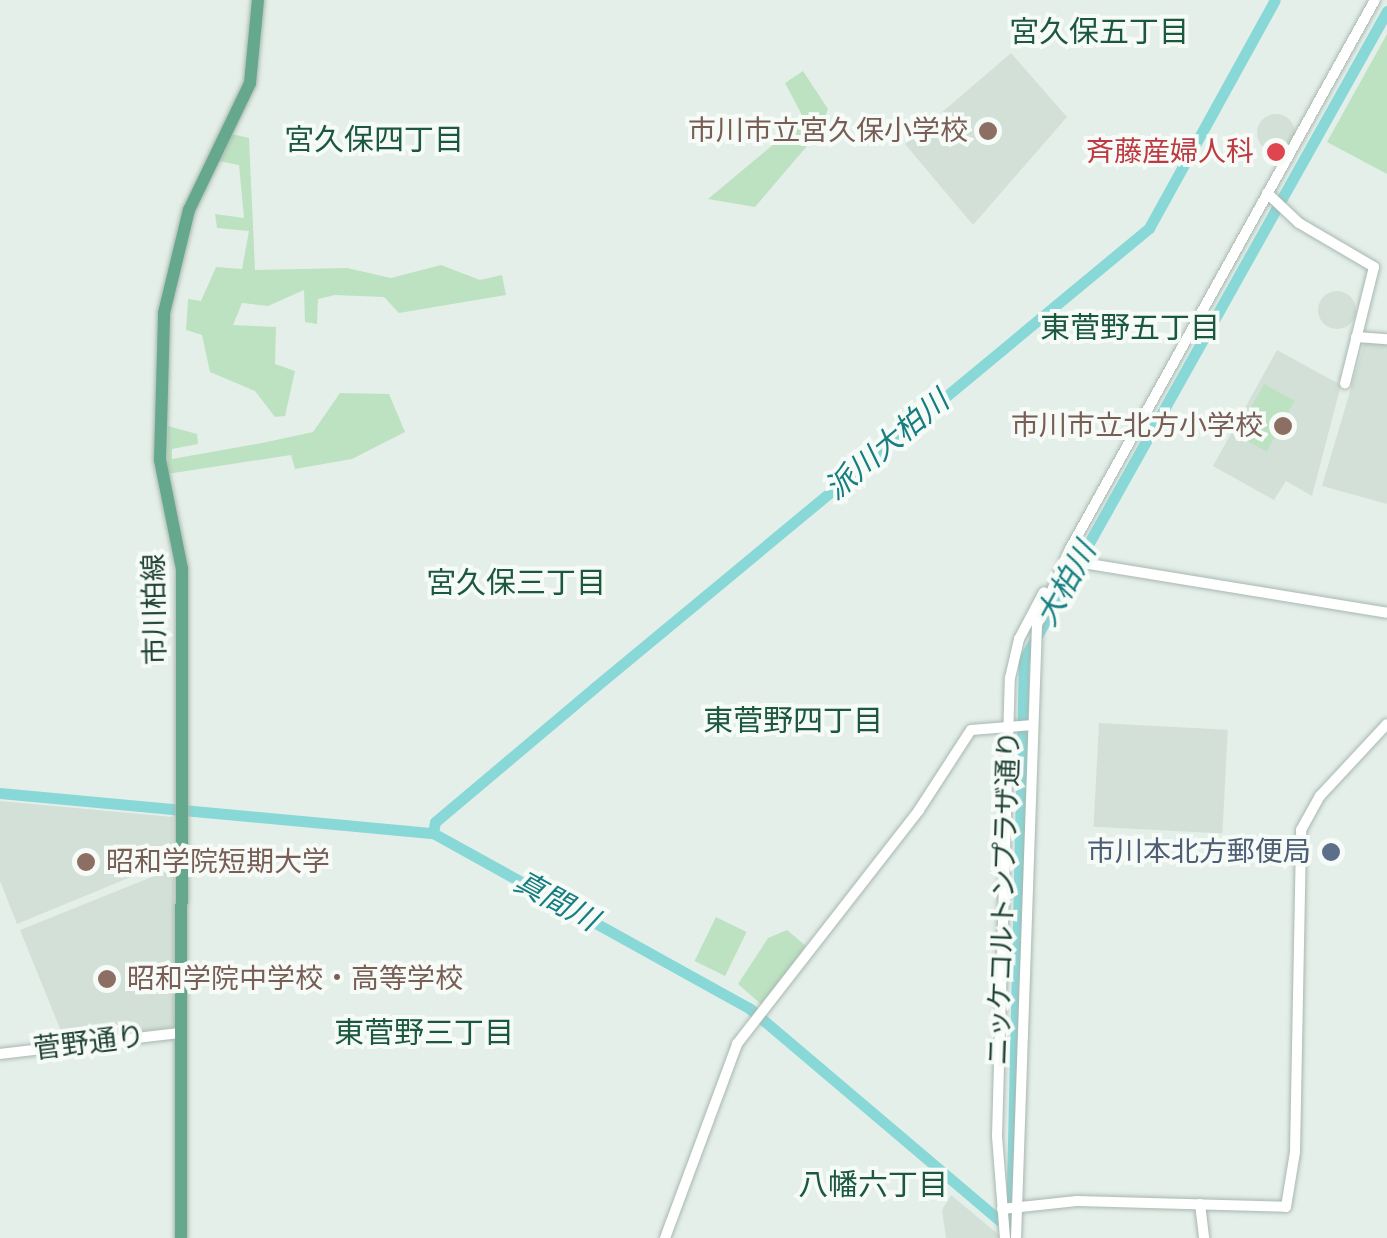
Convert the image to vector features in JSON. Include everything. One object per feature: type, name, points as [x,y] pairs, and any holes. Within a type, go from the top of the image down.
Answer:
[{"type":"main road","name":"市川柏線","points":[[181,1238],[182,569],[160,460],[164,301],[189,210],[250,82],[258,0]]},
{"type":"street","name":"ニッケコルトンプラザ通り","points":[[1016,1238],[1033,674],[1048,598],[1375,0]]},
{"type":"street","points":[[1270,195],[1284,209],[1374,266],[1346,383]]},
{"type":"street","points":[[1356,337],[1387,339]]},
{"type":"street","name":"ニッケコルトンプラザ通り","points":[[1005,1238],[997,1136],[1015,651],[1066,565]]},
{"type":"street","points":[[1066,565],[1387,613]]},
{"type":"street","points":[[1003,1211],[1200,1204],[1286,1207],[1294,1176],[1301,830],[1320,796],[1387,724]]},
{"type":"street","points":[[666,1238],[732,1052],[971,730],[1031,725]]},
{"type":"street","name":"菅野通り","points":[[0,1054],[179,1033]]},
{"type":"street","points":[[1200,1204],[1204,1238]]},
{"type":"shaded area","name":"市川市立宮久保小学校","points":[[1011,53],[1067,117],[973,225],[905,144]]},
{"type":"shaded area","points":[[1276,114],[1289,120],[1295,133],[1289,146],[1276,152],[1263,146],[1257,133],[1263,120]]},
{"type":"shaded area","points":[[1337,291],[1351,296],[1356,310],[1351,324],[1337,329],[1323,324],[1318,310],[1323,296]]},
{"type":"shaded area","points":[[1365,341],[1387,343],[1387,504],[1322,486]]},
{"type":"shaded area","name":"市川市立北方小学校","points":[[1277,350],[1341,385],[1312,496],[1286,481],[1274,500],[1213,466]]},
{"type":"shaded area","points":[[1099,723],[1228,730],[1222,834],[1094,827]]},
{"type":"shaded area","name":"昭和学院短期大学","points":[[0,801],[173,817],[172,860],[17,924],[0,881]]},
{"type":"shaded area","name":"昭和学院中学校・高等学校","points":[[174,868],[174,1027],[65,1041],[20,930]]},
{"type":"shaded area","points":[[951,1195],[999,1238],[946,1238],[942,1210]]},
{"type":"green space","points":[[1387,34],[1387,174],[1327,142]]},
{"type":"green space","points":[[803,71],[828,109],[819,132],[755,207],[708,199],[804,119],[785,83]]},
{"type":"green space","points":[[232,134],[249,138],[255,270],[347,268],[391,278],[441,265],[480,280],[502,275],[506,295],[399,313],[384,297],[335,295],[318,299],[317,324],[305,322],[304,290],[268,306],[242,303],[233,325],[276,327],[275,364],[295,371],[285,416],[275,417],[255,391],[210,372],[202,335],[186,330],[188,299],[201,301],[216,267],[242,269],[249,231],[217,228],[215,214],[244,218],[239,165],[219,161]]},
{"type":"green space","points":[[1264,384],[1295,401],[1266,452],[1236,435]]},
{"type":"green space","points":[[340,393],[389,394],[405,432],[352,459],[295,469],[291,455],[167,474],[168,426],[197,434],[198,444],[172,449],[172,459],[262,443],[313,432]]},
{"type":"green space","points":[[716,917],[747,932],[725,976],[695,961]]},
{"type":"green space","points":[[787,930],[806,946],[762,1005],[738,984],[768,938]]},
{"type":"waterway","name":"派川大柏川","points":[[433,833],[435,822],[1149,228],[1275,0]]},
{"type":"waterway","name":"大柏川","points":[[1011,1230],[1024,659],[1387,11]]},
{"type":"waterway","name":"真間川","points":[[0,793],[433,833],[749,1008],[1008,1228]]},
{"type":"place","name":"市川市立宮久保小学校","points":[[988,131]]},
{"type":"place","name":"斉藤産婦人科","points":[[1276,152]]},
{"type":"place","name":"市川市立北方小学校","points":[[1283,426]]},
{"type":"place","name":"市川本北方郵便局","points":[[1331,852]]},
{"type":"place","name":"昭和学院短期大学","points":[[86,862]]},
{"type":"place","name":"昭和学院中学校・高等学校","points":[[107,979]]},
{"type":"district","name":"宮久保五丁目","points":[[1099,32]]},
{"type":"district","name":"宮久保四丁目","points":[[374,140]]},
{"type":"district","name":"東菅野五丁目","points":[[1130,328]]},
{"type":"district","name":"宮久保三丁目","points":[[516,583]]},
{"type":"district","name":"東菅野四丁目","points":[[793,721]]},
{"type":"district","name":"東菅野三丁目","points":[[424,1033]]},
{"type":"district","name":"八幡六丁目","points":[[873,1185]]}]
